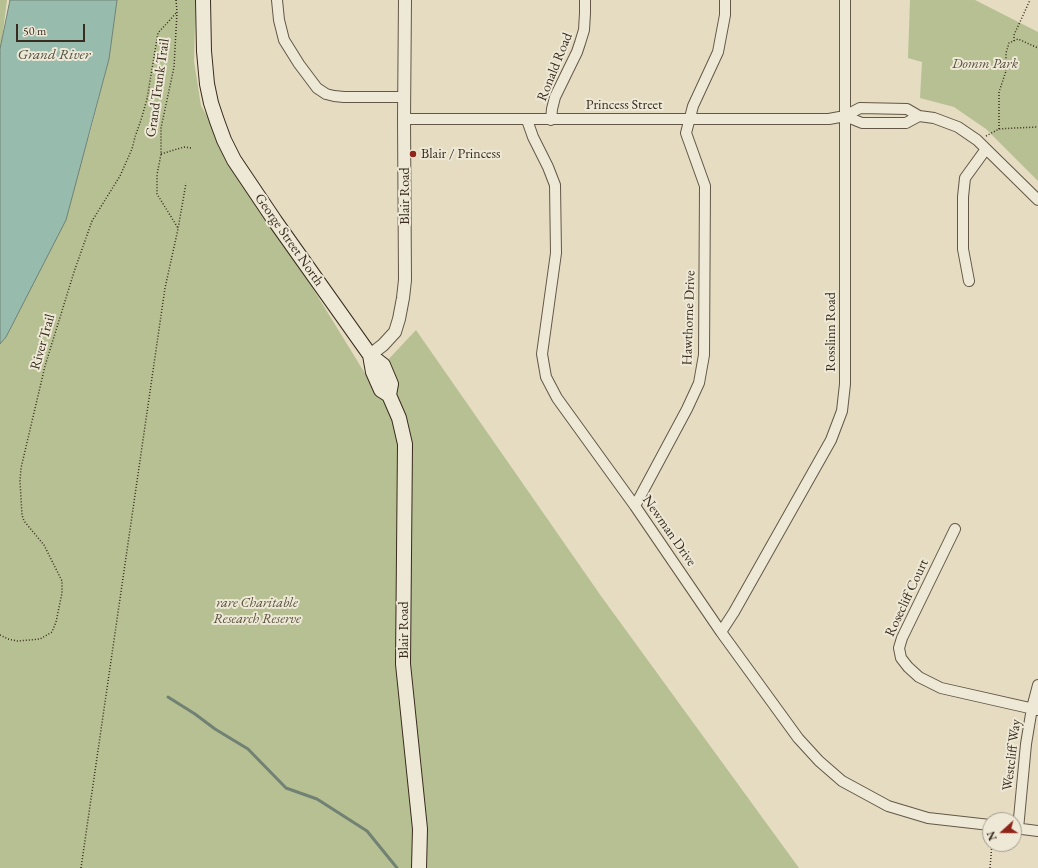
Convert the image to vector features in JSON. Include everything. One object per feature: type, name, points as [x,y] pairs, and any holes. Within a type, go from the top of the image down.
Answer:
[{"type":"main road","name":"George Street North","points":[[203,0],[204,51],[207,84],[211,103],[224,140],[234,160],[275,221],[370,355]]},
{"type":"main road","name":"Blair Road","points":[[370,355],[383,365],[391,384],[389,395],[399,418],[405,444],[403,664],[420,829],[419,868]]},
{"type":"street","points":[[277,0],[279,20],[284,40],[299,64],[317,88],[326,94],[334,96],[404,97]]},
{"type":"street","name":"Blair Road","points":[[370,355],[383,345],[394,332],[399,319],[405,280],[405,0]]},
{"type":"street","name":"Ronald Road","points":[[551,120],[555,97],[577,52],[584,30],[586,13],[585,0]]},
{"type":"street","name":"Hawthorne Drive","points":[[635,506],[687,409],[699,383],[704,355],[705,186],[686,133],[693,106],[718,52],[725,15],[725,0]]},
{"type":"street","name":"Rosslinn Road","points":[[721,632],[734,612],[831,440],[842,411],[845,384],[845,0]]},
{"type":"street","name":"Princess Street","points":[[404,120],[829,119],[845,116],[860,108],[907,108],[918,116],[934,118],[958,127],[977,140],[1038,200]]},
{"type":"street","name":"Princess Street","points":[[845,116],[862,123],[906,123],[918,116]]},
{"type":"street","name":"Newman Drive","points":[[527,120],[533,137],[548,166],[555,186],[556,253],[542,354],[546,377],[557,398],[635,506],[721,632],[798,738],[819,761],[842,781],[888,806],[928,818],[982,824]]},
{"type":"street","points":[[969,281],[963,249],[962,197],[965,178],[986,149]]},
{"type":"street","name":"Rosecliff Court","points":[[955,529],[902,638],[899,648],[901,658],[919,677],[941,688],[1035,709]]},
{"type":"street","name":"Westcliff Way","points":[[1018,812],[1026,744],[1035,709],[1038,686]]},
{"type":"street","points":[[1022,829],[1038,831]]},
{"type":"path","name":"Grand Trunk Trail","points":[[176,0],[177,12],[174,67],[161,128],[161,154],[157,175],[157,194],[178,229]]},
{"type":"path","points":[[1014,41],[1014,35],[1030,0]]},
{"type":"path","name":"River Trail","points":[[0,635],[17,641],[40,639],[52,632],[56,622],[62,593],[62,582],[44,545],[24,521],[22,514],[20,481],[21,468],[46,366],[74,272],[92,221],[120,176],[132,149],[147,100],[158,33],[177,12]]},
{"type":"path","points":[[999,129],[1000,92],[1006,71],[1006,52],[1010,43],[1018,39],[1038,48]]},
{"type":"path","points":[[977,140],[999,129],[1038,127]]},
{"type":"path","name":"Grand Trunk Trail","points":[[161,154],[184,147],[191,148]]},
{"type":"path","points":[[81,868],[165,288],[186,183]]},
{"type":"path","points":[[990,868],[991,852]]},
{"type":"green space","points":[[0,0],[7,0],[0,55]]},
{"type":"green space","name":"rare Charitable Research Reserve","points":[[117,0],[195,0],[194,61],[201,106],[369,380],[416,330],[601,596],[799,868],[0,868],[0,310],[44,263],[90,133],[109,59]]},
{"type":"green space","name":"Domm Park","points":[[910,0],[975,0],[1038,32],[1038,181],[986,129],[954,107],[920,98],[922,62],[908,58]]},
{"type":"water","name":"Grand River","points":[[10,0],[117,0],[109,59],[66,220],[6,337],[0,344],[0,49]]},
{"type":"waterway","points":[[168,697],[215,729],[248,749],[286,788],[317,799],[367,831],[397,868]]},
{"type":"place","name":"Blair / Princess","points":[[413,154]]}]
